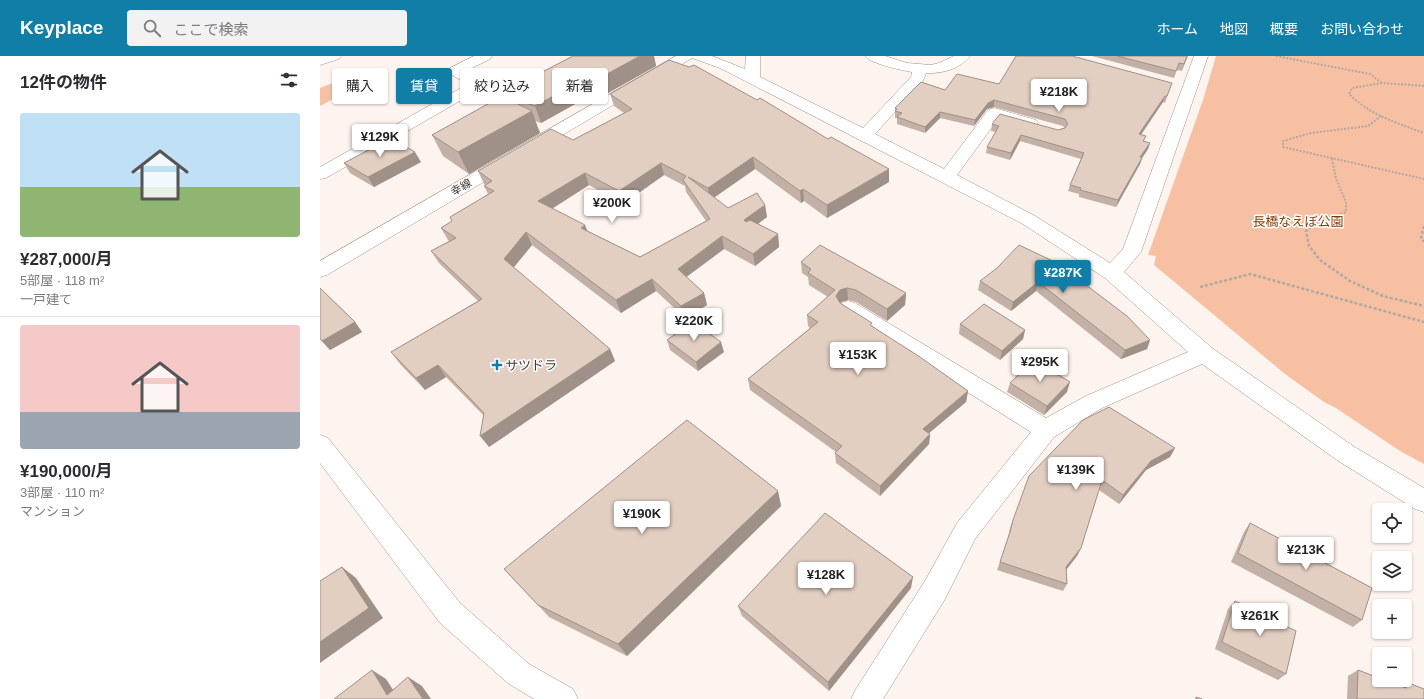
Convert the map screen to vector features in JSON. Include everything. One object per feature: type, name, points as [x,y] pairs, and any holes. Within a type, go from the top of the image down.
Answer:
[{"type":"street","points":[[320,61],[334,56]]},
{"type":"street","points":[[320,174],[479,84],[455,71],[485,56]]},
{"type":"street","name":"幸線","points":[[320,270],[686,56]]},
{"type":"street","points":[[698,56],[725,65],[1029,220],[1112,272],[1204,354],[1345,453],[1424,501]]},
{"type":"street","points":[[752,79],[753,56]]},
{"type":"street","points":[[872,56],[920,69],[939,67],[956,62],[963,56]]},
{"type":"street","points":[[1112,272],[1132,252],[1181,86],[1201,56]]},
{"type":"street","points":[[866,136],[918,78],[920,69]]},
{"type":"street","points":[[947,177],[994,113],[1043,126]]},
{"type":"street","points":[[848,308],[1046,430]]},
{"type":"street","points":[[866,699],[935,590],[966,531],[1046,430],[1094,402],[1204,354]]},
{"type":"street","points":[[320,445],[450,613],[519,674],[563,699]]},
{"type":"path","points":[[1276,56],[1370,74],[1382,83]]},
{"type":"path","points":[[1424,86],[1382,83],[1352,88],[1349,94],[1355,102],[1381,116],[1424,133]]},
{"type":"path","points":[[1381,116],[1368,126],[1311,133],[1283,142],[1283,147],[1424,179]]},
{"type":"path","points":[[1332,158],[1336,179],[1346,202],[1346,212],[1320,219],[1306,231],[1309,246],[1320,260],[1350,281],[1383,296],[1424,306]]},
{"type":"path","points":[[1424,226],[1421,238],[1424,242]]},
{"type":"path","points":[[1200,287],[1250,274],[1424,322]]},
{"type":"green space","name":"長橋なえぼ公園","points":[[1216,56],[1424,56],[1424,464],[1400,451],[1336,408],[1324,402],[1285,374],[1154,265],[1156,256],[1148,255],[1203,100]]},
{"type":"green space","points":[[332,83],[332,100],[320,106],[320,88]]},
{"type":"building","points":[[573,56],[640,56],[608,73],[608,68],[552,68],[552,97],[544,101],[544,71]]},
{"type":"building","points":[[1016,56],[1072,56],[1172,83],[1167,96],[1165,96],[1139,134],[1146,136],[1143,141],[1150,143],[1140,157],[1142,158],[1118,200],[1080,190],[1081,188],[1070,185],[1084,153],[1021,135],[1011,153],[987,147],[999,126],[992,124],[1000,114],[1058,130],[1065,128],[1068,124],[1065,119],[994,100],[988,103],[975,120],[940,112],[925,127],[897,117],[902,113],[895,111],[897,109],[895,108],[921,82],[945,90],[957,74],[999,84]]},
{"type":"building","points":[[1117,56],[1187,56],[1184,64],[1179,63],[1176,71]]},
{"type":"building","points":[[669,60],[689,67],[694,65],[757,100],[760,98],[828,139],[831,137],[889,169],[827,205],[803,189],[800,191],[753,157],[708,188],[688,177],[728,208],[757,193],[765,205],[744,220],[746,222],[750,220],[778,234],[753,254],[722,236],[678,269],[704,293],[681,306],[652,279],[616,300],[526,232],[504,259],[610,349],[480,436],[484,413],[438,365],[416,378],[391,352],[482,299],[431,251],[456,238],[441,228],[452,221],[450,217],[494,191],[484,186],[492,181],[478,171],[551,129],[573,140],[632,109],[610,94]],"holes":[[[661,163],[686,176],[683,180],[710,219],[640,257],[581,228],[585,225],[538,201],[585,173],[619,191]]]},
{"type":"building","points":[[488,104],[518,104],[532,111],[458,152],[432,135]]},
{"type":"building","points":[[391,138],[415,152],[368,177],[344,163]]},
{"type":"building","points":[[820,245],[906,293],[887,309],[856,290],[847,288],[840,290],[836,296],[840,303],[872,323],[870,325],[920,357],[968,391],[923,429],[930,434],[880,486],[835,453],[842,446],[748,379],[818,322],[807,315],[835,290],[808,273],[811,269],[801,262]]},
{"type":"building","points":[[1019,245],[1057,263],[1127,316],[1150,340],[1125,350],[1038,282],[1013,302],[980,281],[997,268]]},
{"type":"building","points":[[320,288],[355,322],[322,341],[320,338]]},
{"type":"building","points":[[984,304],[1025,330],[1002,351],[960,324]]},
{"type":"building","points":[[693,322],[721,342],[696,362],[667,340]]},
{"type":"building","points":[[1034,360],[1070,382],[1047,406],[1010,383]]},
{"type":"building","points":[[1109,407],[1175,448],[1151,461],[1123,495],[1102,480],[1081,548],[1066,567],[1067,584],[1000,562],[1029,476],[1083,420]]},
{"type":"building","points":[[687,420],[778,491],[618,644],[538,605],[504,569]]},
{"type":"building","points":[[825,513],[913,577],[828,682],[738,606]]},
{"type":"building","points":[[1250,523],[1372,588],[1362,620],[1238,553]]},
{"type":"building","points":[[342,567],[369,608],[320,642],[320,581]]},
{"type":"building","points":[[1235,601],[1296,631],[1286,674],[1222,642]]},
{"type":"building","points":[[372,670],[387,695],[408,677],[423,699],[334,699]]},
{"type":"building","points":[[1358,670],[1372,675],[1372,687],[1406,688],[1412,687],[1412,684],[1424,689],[1424,699],[1357,699]]},
{"type":"place","name":"サツドラ","points":[[497,365]]}]
